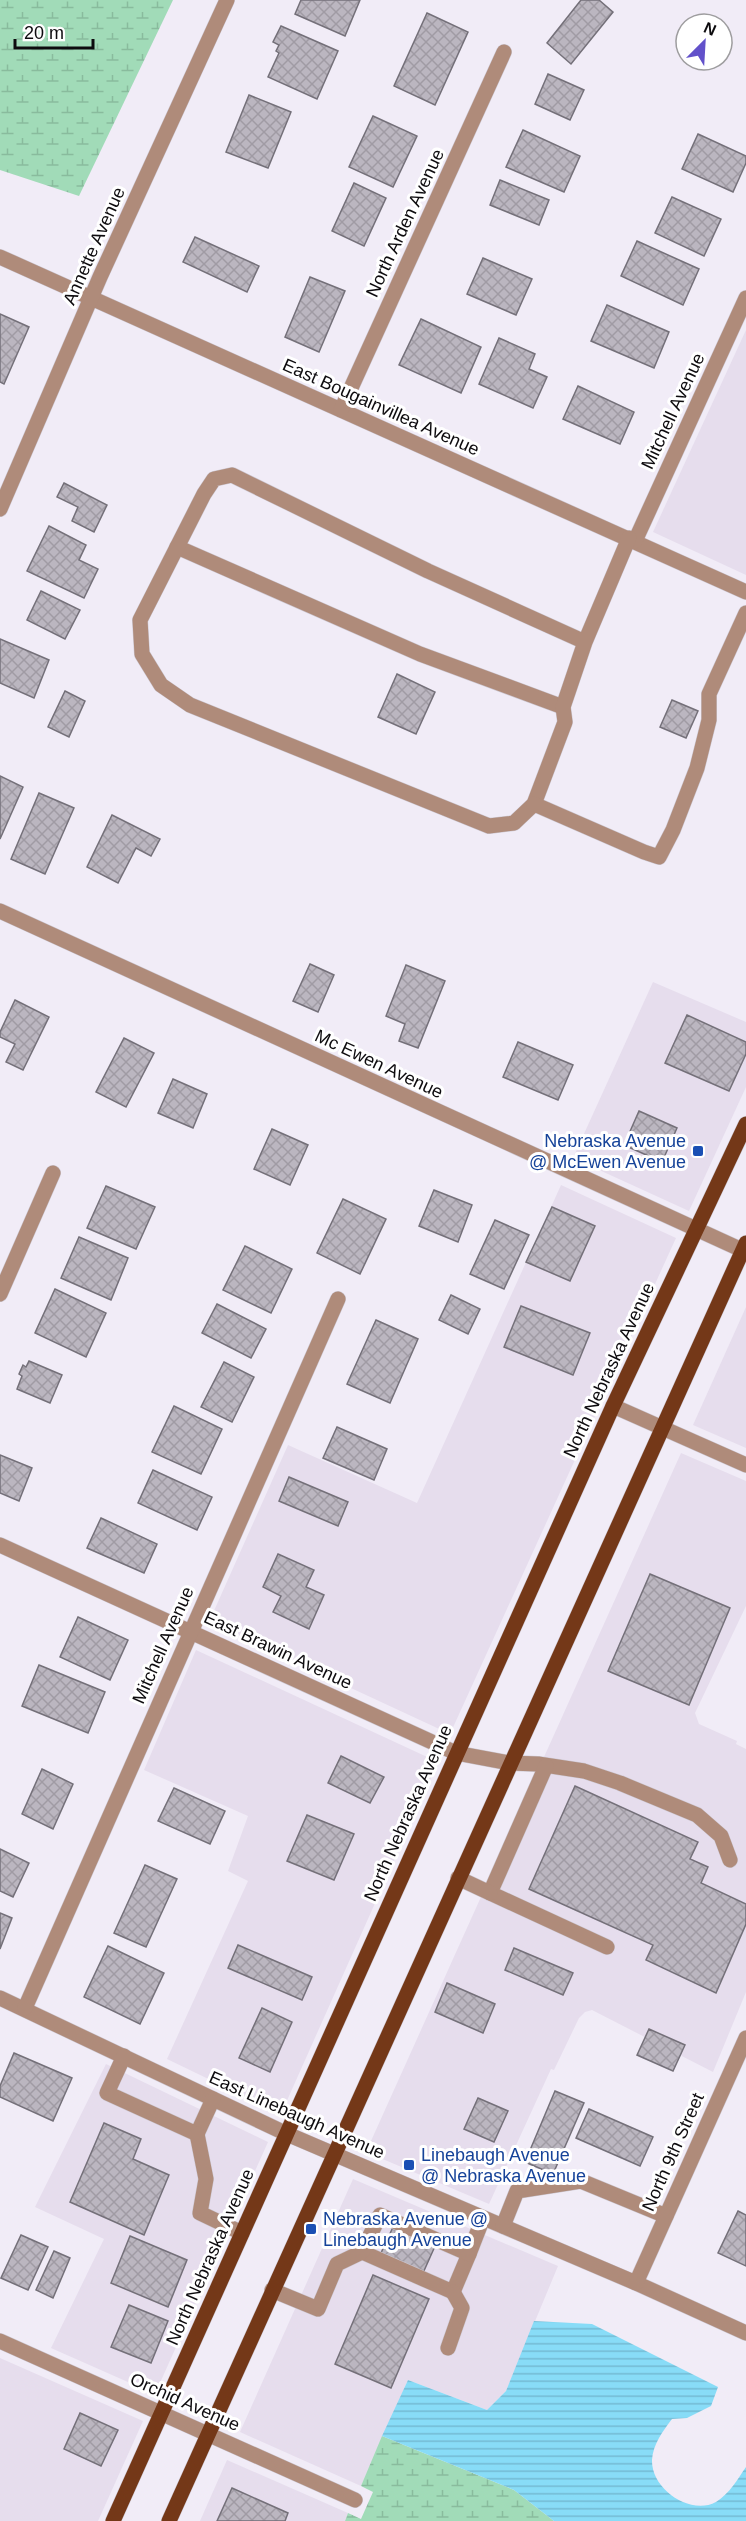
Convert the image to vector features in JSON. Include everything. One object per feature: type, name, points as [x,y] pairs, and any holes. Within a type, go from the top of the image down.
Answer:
[{"type":"main road","name":"North Nebraska Avenue","points":[[113,2521],[613,1406],[746,1125]]},
{"type":"main road","points":[[169,2521],[744,1246]]},
{"type":"street","name":"Annette Avenue","points":[[0,509],[92,298],[227,0]]},
{"type":"street","name":"North Arden Avenue","points":[[341,411],[504,52]]},
{"type":"street","name":"East Bougainvillea Avenue","points":[[0,257],[746,592]]},
{"type":"street","name":"Mitchell Avenue","points":[[534,804],[565,723],[563,707],[585,642],[746,298]]},
{"type":"street","points":[[585,642],[428,572],[232,475],[214,479],[140,621],[142,654],[161,685],[190,705],[489,826],[514,824],[534,804],[635,849],[659,857],[673,830],[697,768],[709,720],[709,694],[746,614]]},
{"type":"street","points":[[177,547],[420,654],[563,707]]},
{"type":"street","name":"Mc Ewen Avenue","points":[[0,911],[695,1230],[744,1246]]},
{"type":"street","points":[[0,1294],[53,1173]]},
{"type":"street","name":"Mitchell Avenue","points":[[24,2008],[338,1299]]},
{"type":"street","points":[[613,1406],[746,1465]]},
{"type":"street","name":"East Brawin Avenue","points":[[0,1545],[456,1753],[509,1763],[584,1771],[698,1815],[721,1836],[730,1860]]},
{"type":"street","points":[[490,1893],[546,1766]]},
{"type":"street","points":[[458,1878],[607,1947]]},
{"type":"street","name":"East Linebaugh Avenue","points":[[0,1998],[287,2134],[636,2283],[746,2333]]},
{"type":"street","name":"North 9th Street","points":[[636,2283],[746,2038]]},
{"type":"street","points":[[124,2056],[107,2092],[197,2134]]},
{"type":"street","points":[[213,2099],[197,2134],[206,2179],[200,2213],[242,2233]]},
{"type":"street","points":[[503,2226],[518,2191],[581,2181],[666,2216]]},
{"type":"street","points":[[272,2290],[318,2309],[337,2264],[362,2252],[380,2215],[469,2254]]},
{"type":"street","points":[[453,2292],[483,2218]]},
{"type":"street","points":[[362,2252],[453,2292],[462,2308],[448,2348]]},
{"type":"street","name":"Orchid Avenue","points":[[0,2341],[355,2500]]},
{"type":"shaded area","points":[[746,330],[746,575],[653,532]]},
{"type":"shaded area","points":[[653,982],[746,1022],[746,1087],[689,1211],[573,1158]]},
{"type":"shaded area","points":[[561,1185],[676,1238],[450,1734],[209,1622],[288,1445],[417,1503]]},
{"type":"shaded area","points":[[746,1307],[746,1448],[693,1425]]},
{"type":"shaded area","points":[[681,1453],[746,1481],[746,1606],[695,1713],[699,1724],[737,1741],[736,1744],[746,1749],[746,1992],[713,2072],[592,2010],[585,2012],[579,2018],[554,2070],[551,2069],[489,2204],[366,2152]]},
{"type":"shaded area","points":[[196,1650],[438,1762],[281,2114],[167,2059],[248,1881],[228,1871],[248,1816],[144,1770]]},
{"type":"shaded area","points":[[106,2064],[268,2142],[155,2394],[51,2348],[104,2239],[35,2207]]},
{"type":"shaded area","points":[[353,2179],[558,2266],[506,2391],[487,2410],[408,2380],[361,2486],[240,2432]]},
{"type":"shaded area","points":[[0,2358],[143,2421],[98,2521],[0,2521]]},
{"type":"shaded area","points":[[227,2460],[348,2513],[345,2521],[200,2521]]},
{"type":"green space","points":[[0,0],[173,0],[79,196],[0,170]]},
{"type":"green space","points":[[382,2436],[514,2490],[554,2521],[345,2521],[348,2513],[361,2519],[373,2492],[361,2486]]},
{"type":"water","points":[[534,2321],[592,2324],[718,2387],[711,2406],[687,2418],[672,2419],[656,2443],[652,2460],[653,2471],[665,2490],[674,2497],[684,2503],[706,2505],[716,2502],[725,2495],[746,2467],[746,2521],[554,2521],[514,2490],[382,2436],[408,2380],[487,2410],[506,2391]]},
{"type":"building","points":[[301,0],[360,0],[345,36],[295,14]]},
{"type":"building","points":[[581,0],[599,0],[613,12],[571,64],[547,43]]},
{"type":"building","points":[[427,13],[468,32],[435,105],[394,86]]},
{"type":"building","points":[[281,26],[338,51],[317,99],[268,77],[279,53],[276,51],[279,45],[273,42]]},
{"type":"building","points":[[548,74],[584,90],[570,120],[535,104]]},
{"type":"building","points":[[249,95],[291,112],[268,168],[226,152]]},
{"type":"building","points":[[373,116],[417,136],[393,187],[349,167]]},
{"type":"building","points":[[523,130],[580,156],[564,192],[506,167]]},
{"type":"building","points":[[698,134],[746,156],[746,163],[733,192],[682,169]]},
{"type":"building","points":[[500,180],[549,200],[539,225],[490,205]]},
{"type":"building","points":[[354,183],[386,198],[364,246],[332,231]]},
{"type":"building","points":[[672,197],[721,219],[704,256],[655,233]]},
{"type":"building","points":[[195,237],[259,266],[247,292],[183,262]]},
{"type":"building","points":[[637,241],[699,269],[683,305],[621,276]]},
{"type":"building","points":[[483,258],[532,279],[516,315],[467,294]]},
{"type":"building","points":[[310,277],[345,291],[319,352],[285,337]]},
{"type":"building","points":[[607,305],[669,332],[654,368],[591,341]]},
{"type":"building","points":[[0,314],[29,327],[4,384],[0,382]]},
{"type":"building","points":[[421,319],[481,347],[461,393],[399,365]]},
{"type":"building","points":[[499,338],[535,354],[529,369],[547,377],[533,408],[479,384]]},
{"type":"building","points":[[578,386],[634,412],[620,444],[563,419]]},
{"type":"building","points":[[64,483],[107,505],[94,532],[72,521],[78,507],[57,497]]},
{"type":"building","points":[[49,526],[86,545],[79,560],[98,569],[84,598],[27,571]]},
{"type":"building","points":[[41,591],[80,610],[65,639],[27,620]]},
{"type":"building","points":[[0,639],[49,660],[34,698],[0,683]]},
{"type":"building","points":[[397,674],[435,692],[416,734],[378,717]]},
{"type":"building","points":[[65,691],[85,701],[69,737],[48,727]]},
{"type":"building","points":[[672,700],[698,711],[686,738],[660,727]]},
{"type":"building","points":[[0,776],[23,787],[0,839]]},
{"type":"building","points":[[39,793],[74,808],[45,874],[11,859]]},
{"type":"building","points":[[112,815],[160,839],[151,856],[136,848],[118,883],[87,867]]},
{"type":"building","points":[[310,964],[334,975],[318,1012],[293,1001]]},
{"type":"building","points":[[406,965],[445,981],[418,1048],[399,1041],[405,1024],[386,1016]]},
{"type":"building","points":[[15,1000],[49,1017],[23,1070],[6,1062],[15,1044],[0,1037],[0,1032]]},
{"type":"building","points":[[687,1015],[746,1042],[746,1054],[729,1091],[665,1063]]},
{"type":"building","points":[[124,1038],[154,1053],[126,1107],[96,1092]]},
{"type":"building","points":[[518,1042],[573,1065],[558,1100],[503,1077]]},
{"type":"building","points":[[173,1079],[207,1094],[193,1128],[158,1113]]},
{"type":"building","points":[[639,1111],[677,1128],[662,1162],[624,1145]]},
{"type":"building","points":[[272,1129],[308,1145],[290,1185],[254,1169]]},
{"type":"building","points":[[106,1186],[155,1207],[136,1249],[87,1228]]},
{"type":"building","points":[[434,1190],[472,1205],[458,1242],[419,1226]]},
{"type":"building","points":[[343,1199],[386,1219],[360,1274],[317,1253]]},
{"type":"building","points":[[552,1207],[595,1226],[570,1281],[526,1262]]},
{"type":"building","points":[[495,1220],[529,1235],[504,1289],[470,1274]]},
{"type":"building","points":[[79,1237],[128,1258],[111,1300],[61,1278]]},
{"type":"building","points":[[245,1246],[292,1269],[271,1313],[223,1290]]},
{"type":"building","points":[[55,1289],[106,1313],[86,1357],[35,1333]]},
{"type":"building","points":[[451,1295],[480,1309],[468,1334],[439,1320]]},
{"type":"building","points":[[217,1304],[266,1329],[251,1358],[202,1333]]},
{"type":"building","points":[[521,1306],[590,1333],[573,1375],[504,1347]]},
{"type":"building","points":[[376,1320],[418,1339],[390,1403],[347,1384]]},
{"type":"building","points":[[29,1361],[62,1375],[50,1403],[17,1389],[22,1376],[19,1374],[23,1365],[26,1367]]},
{"type":"building","points":[[224,1362],[254,1377],[232,1422],[201,1407]]},
{"type":"building","points":[[174,1406],[222,1429],[201,1474],[152,1452]]},
{"type":"building","points":[[337,1427],[387,1449],[374,1480],[323,1458]]},
{"type":"building","points":[[0,1455],[32,1468],[19,1501],[0,1493]]},
{"type":"building","points":[[153,1470],[212,1497],[197,1530],[138,1503]]},
{"type":"building","points":[[289,1477],[348,1502],[338,1526],[279,1501]]},
{"type":"building","points":[[101,1518],[157,1544],[144,1573],[87,1548]]},
{"type":"building","points":[[278,1554],[314,1570],[306,1587],[324,1595],[309,1629],[273,1612],[281,1596],[263,1587]]},
{"type":"building","points":[[650,1574],[730,1608],[689,1705],[608,1671]]},
{"type":"building","points":[[78,1617],[128,1640],[110,1680],[60,1657]]},
{"type":"building","points":[[39,1665],[105,1692],[88,1733],[22,1706]]},
{"type":"building","points":[[341,1756],[384,1777],[370,1803],[328,1783]]},
{"type":"building","points":[[42,1769],[73,1784],[53,1829],[22,1814]]},
{"type":"building","points":[[575,1786],[698,1842],[690,1859],[708,1867],[701,1883],[746,1904],[746,1924],[716,1993],[646,1960],[653,1945],[529,1889]]},
{"type":"building","points":[[174,1788],[225,1811],[210,1844],[158,1821]]},
{"type":"building","points":[[307,1815],[354,1834],[334,1880],[287,1861]]},
{"type":"building","points":[[0,1849],[29,1863],[13,1897],[0,1891]]},
{"type":"building","points":[[145,1865],[177,1879],[146,1947],[114,1933]]},
{"type":"building","points":[[0,1913],[12,1918],[0,1949]]},
{"type":"building","points":[[238,1945],[312,1977],[302,2000],[228,1968]]},
{"type":"building","points":[[108,1946],[164,1973],[140,2024],[84,1997]]},
{"type":"building","points":[[514,1948],[573,1973],[563,1995],[505,1970]]},
{"type":"building","points":[[447,1983],[495,2004],[483,2033],[435,2012]]},
{"type":"building","points":[[262,2008],[292,2022],[270,2072],[239,2058]]},
{"type":"building","points":[[649,2029],[685,2045],[673,2071],[637,2055]]},
{"type":"building","points":[[14,2053],[72,2078],[53,2121],[0,2097],[0,2086]]},
{"type":"building","points":[[555,2091],[584,2103],[553,2174],[525,2162]]},
{"type":"building","points":[[478,2098],[508,2111],[494,2142],[464,2129]]},
{"type":"building","points":[[589,2109],[653,2137],[640,2166],[576,2138]]},
{"type":"building","points":[[104,2123],[141,2139],[133,2159],[169,2175],[144,2235],[70,2202]]},
{"type":"building","points":[[738,2211],[746,2215],[746,2266],[718,2253]]},
{"type":"building","points":[[394,2225],[436,2244],[423,2273],[381,2253]]},
{"type":"building","points":[[21,2235],[48,2247],[28,2290],[1,2278]]},
{"type":"building","points":[[130,2236],[187,2260],[168,2307],[111,2283]]},
{"type":"building","points":[[54,2251],[70,2258],[53,2298],[36,2290]]},
{"type":"building","points":[[373,2275],[429,2299],[391,2388],[335,2364]]},
{"type":"building","points":[[129,2305],[168,2321],[151,2363],[111,2347]]},
{"type":"building","points":[[80,2413],[118,2430],[101,2466],[64,2449]]},
{"type":"building","points":[[232,2488],[288,2513],[285,2521],[217,2521]]},
{"type":"place","name":"Nebraska Avenue @ McEwen Avenue","points":[[698,1151]]},
{"type":"place","name":"Linebaugh Avenue @ Nebraska Avenue","points":[[409,2165]]},
{"type":"place","name":"Nebraska Avenue @ Linebaugh Avenue","points":[[311,2229]]}]
